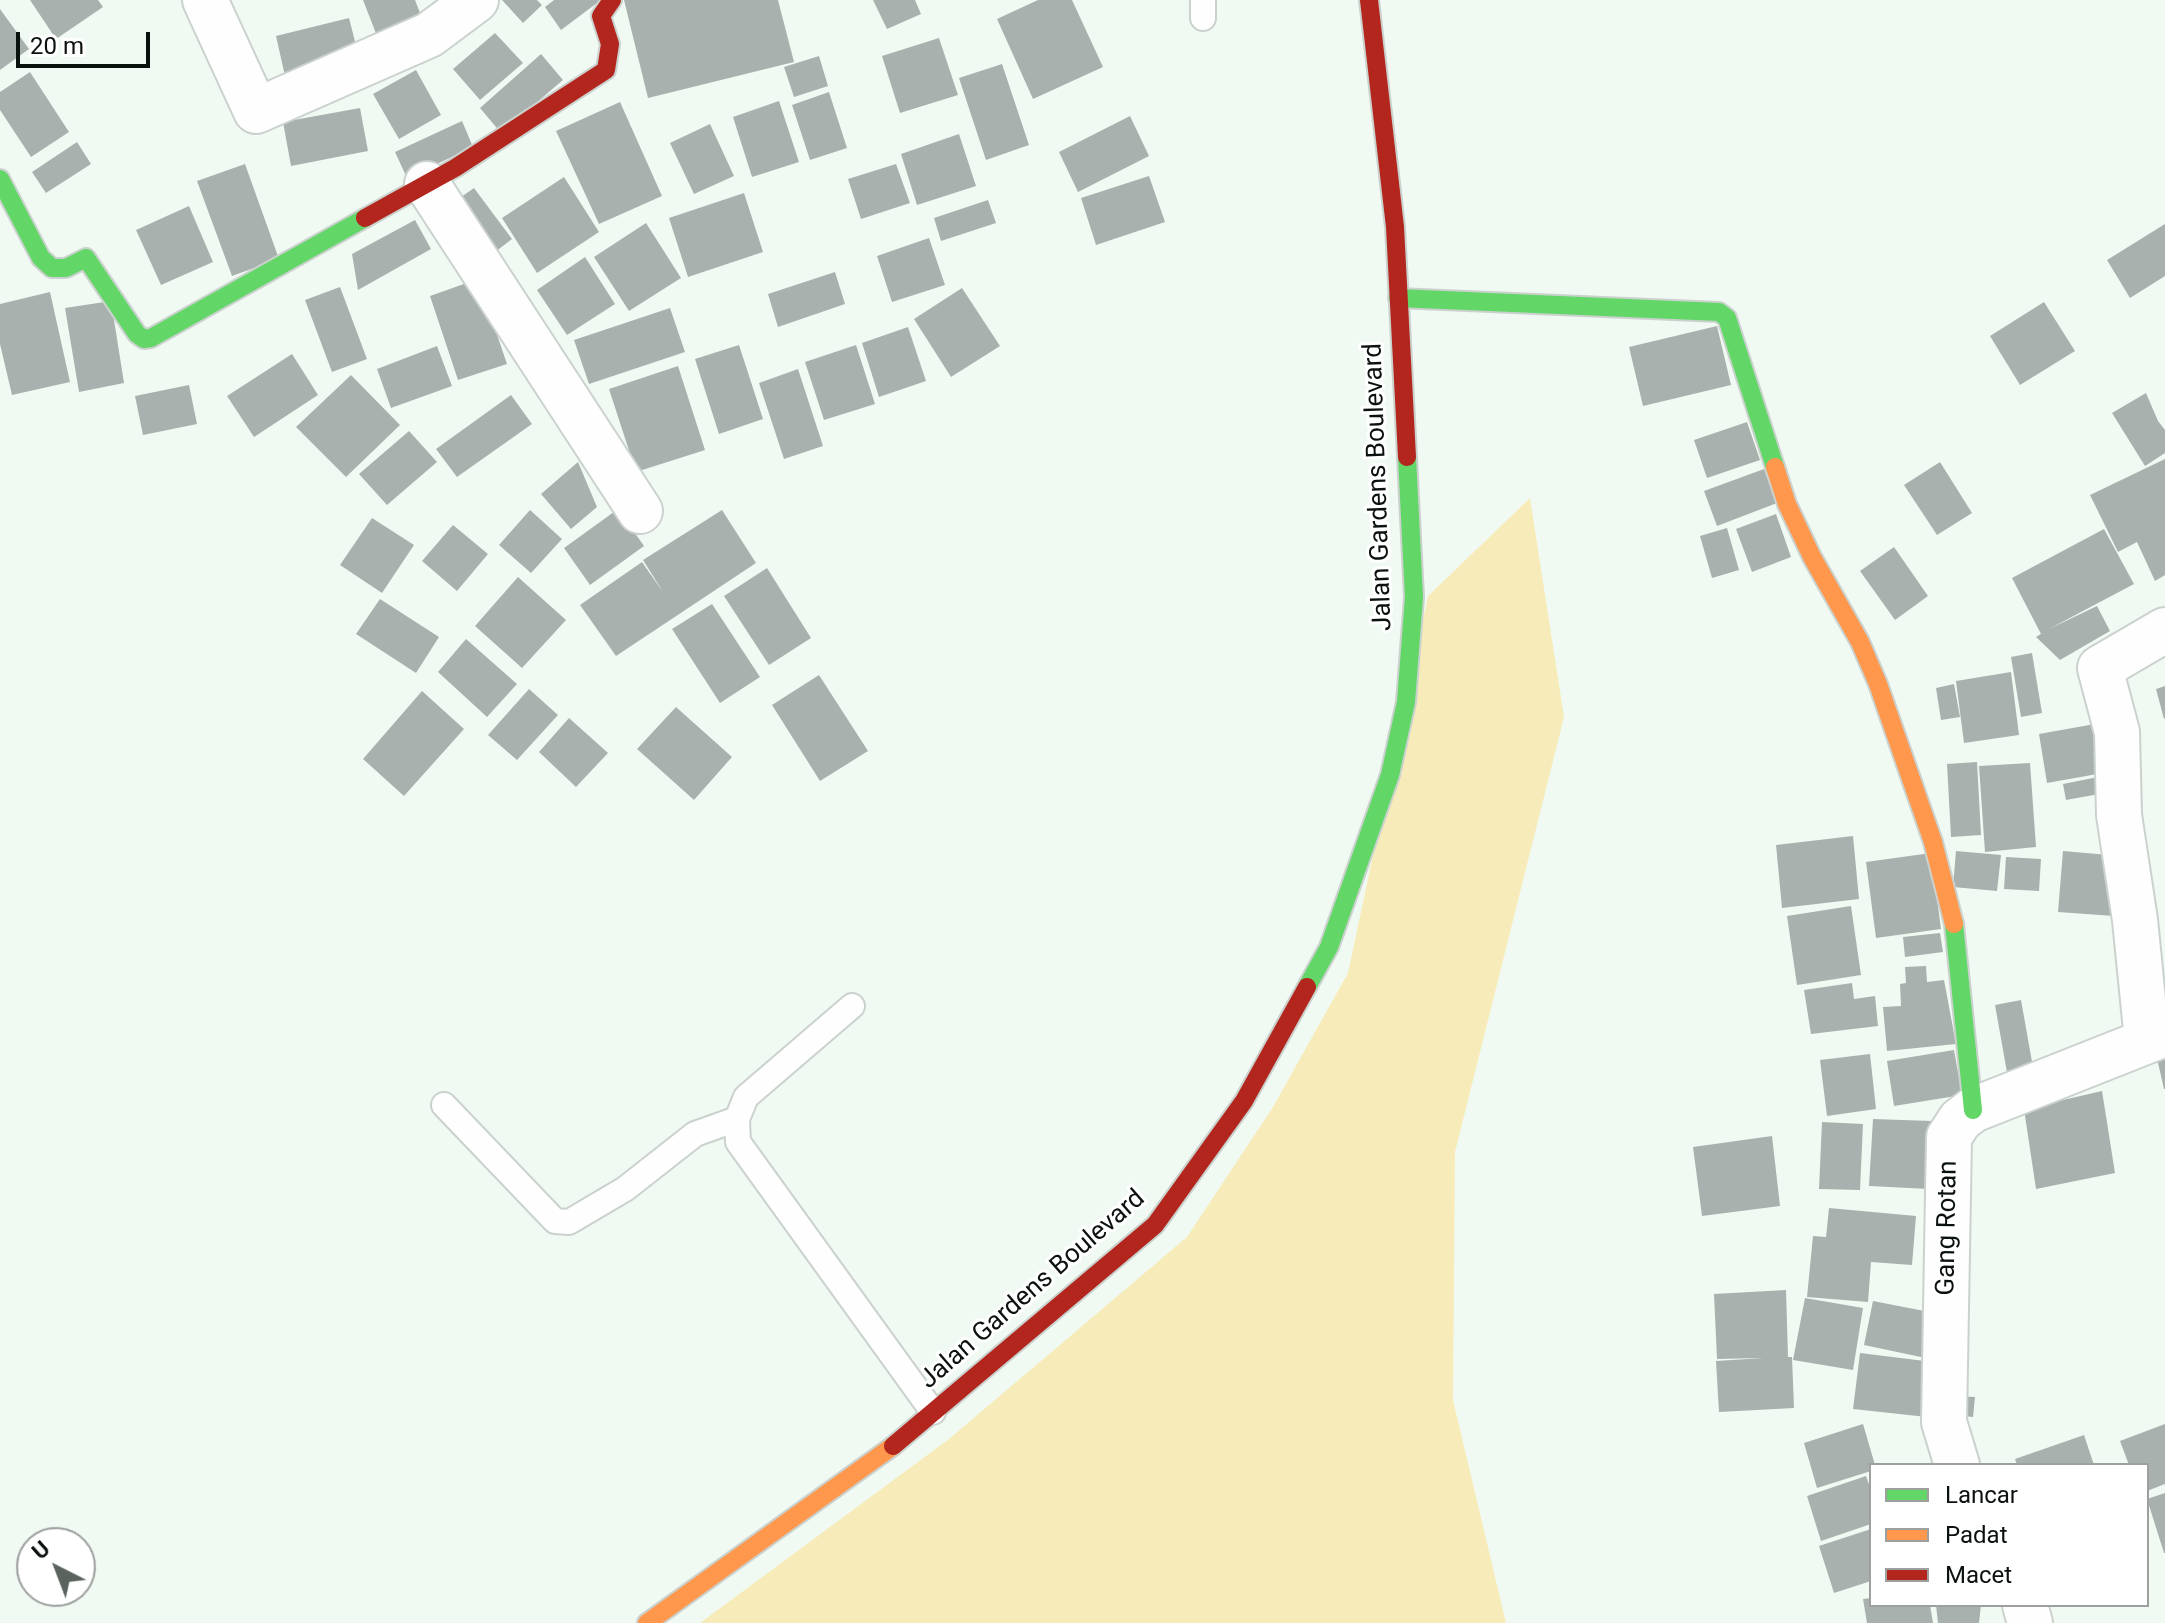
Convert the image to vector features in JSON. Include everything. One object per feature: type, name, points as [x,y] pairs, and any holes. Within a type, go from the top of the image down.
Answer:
[{"type":"street","points":[[205,0],[256,111],[429,35],[476,0]]},
{"type":"street","points":[[0,179],[41,258],[52,268],[66,268],[86,258],[137,334],[144,339],[151,338],[427,184],[606,70],[610,44],[601,16],[612,0]]},
{"type":"street","name":"Jalan Gardens Boulevard","points":[[647,1623],[881,1456],[1155,1225],[1244,1101],[1329,947],[1390,775],[1406,702],[1414,597],[1395,227],[1369,0]]},
{"type":"street","points":[[427,184],[640,511]]},
{"type":"street","points":[[1398,298],[1719,312],[1727,318],[1787,504],[1812,557],[1860,642],[1878,684],[1933,842],[1955,928],[1973,1110]]},
{"type":"street","points":[[2156,1037],[2119,815],[2117,732],[2100,668],[2165,630]]},
{"type":"street","name":"Gang Rotan","points":[[1956,1463],[1944,1422],[1949,1137],[1960,1120],[1973,1110],[2156,1037]]},
{"type":"lane","points":[[852,1006],[746,1097],[737,1119],[738,1142],[933,1412]]},
{"type":"lane","points":[[444,1105],[555,1221],[569,1222],[625,1189],[695,1134],[737,1119]]},
{"type":"shaded area","points":[[1530,498],[1564,717],[1455,1152],[1453,1400],[1506,1623],[700,1623],[949,1439],[1187,1237],[1273,1107],[1348,973],[1428,596]]},
{"type":"building","points":[[30,0],[98,0],[103,7],[56,39]]},
{"type":"building","points":[[363,0],[415,0],[422,18],[377,36]]},
{"type":"building","points":[[502,0],[537,0],[542,5],[523,23]]},
{"type":"building","points":[[554,0],[601,0],[561,30],[545,7]]},
{"type":"building","points":[[624,0],[778,0],[794,62],[648,98]]},
{"type":"building","points":[[873,0],[915,0],[921,14],[887,29]]},
{"type":"building","points":[[1038,0],[1072,0],[1103,67],[1033,99],[997,19]]},
{"type":"building","points":[[0,9],[29,49],[0,70]]},
{"type":"building","points":[[349,18],[359,57],[285,76],[276,36]]},
{"type":"building","points":[[495,33],[523,63],[480,100],[453,69]]},
{"type":"building","points":[[939,38],[958,95],[900,113],[882,56]]},
{"type":"building","points":[[541,54],[563,80],[501,133],[480,108]]},
{"type":"building","points":[[819,56],[828,86],[794,97],[784,67]]},
{"type":"building","points":[[1002,64],[1029,145],[986,160],[959,78]]},
{"type":"building","points":[[416,70],[441,115],[399,139],[373,94]]},
{"type":"building","points":[[30,72],[69,132],[31,157],[0,110],[0,92]]},
{"type":"building","points":[[829,92],[847,148],[810,160],[792,105]]},
{"type":"building","points":[[779,101],[799,162],[752,177],[733,117]]},
{"type":"building","points":[[620,102],[662,196],[599,224],[556,131]]},
{"type":"building","points":[[360,108],[368,151],[291,166],[283,122]]},
{"type":"building","points":[[1130,116],[1149,156],[1078,192],[1059,152]]},
{"type":"building","points":[[462,121],[473,147],[407,178],[395,152]]},
{"type":"building","points":[[710,124],[734,176],[694,194],[670,143]]},
{"type":"building","points":[[959,134],[976,186],[917,205],[901,154]]},
{"type":"building","points":[[77,142],[91,164],[46,193],[32,172]]},
{"type":"building","points":[[245,164],[279,259],[232,276],[197,181]]},
{"type":"building","points":[[896,164],[910,203],[861,219],[848,179]]},
{"type":"building","points":[[1149,176],[1165,222],[1096,245],[1081,198]]},
{"type":"building","points":[[564,177],[599,232],[537,273],[502,218]]},
{"type":"building","points":[[474,188],[512,239],[486,259],[448,206]]},
{"type":"building","points":[[744,193],[763,252],[688,277],[669,218]]},
{"type":"building","points":[[988,200],[996,223],[941,241],[934,218]]},
{"type":"building","points":[[189,206],[213,262],[161,285],[136,230]]},
{"type":"building","points":[[415,220],[431,249],[358,290],[352,254]]},
{"type":"building","points":[[646,223],[681,278],[629,311],[594,257]]},
{"type":"building","points":[[2165,224],[2165,276],[2130,298],[2107,260]]},
{"type":"building","points":[[929,238],[945,285],[892,302],[877,256]]},
{"type":"building","points":[[585,257],[615,304],[567,335],[537,290]]},
{"type":"building","points":[[835,272],[845,304],[778,327],[768,294]]},
{"type":"building","points":[[478,279],[507,364],[458,380],[430,296]]},
{"type":"building","points":[[340,287],[367,359],[332,372],[305,300]]},
{"type":"building","points":[[962,288],[1000,346],[951,377],[914,319]]},
{"type":"building","points":[[50,292],[70,382],[12,395],[0,344],[0,304]]},
{"type":"building","points":[[111,301],[124,383],[79,392],[65,308]]},
{"type":"building","points":[[2044,302],[2075,351],[2020,385],[1990,336]]},
{"type":"building","points":[[670,308],[685,352],[589,384],[574,340]]},
{"type":"building","points":[[1717,326],[1731,385],[1643,406],[1629,347]]},
{"type":"building","points":[[908,327],[926,381],[879,397],[862,343]]},
{"type":"building","points":[[739,345],[763,419],[719,434],[695,359]]},
{"type":"building","points":[[856,345],[875,404],[824,420],[805,362]]},
{"type":"building","points":[[437,346],[452,386],[391,408],[377,369]]},
{"type":"building","points":[[292,354],[318,395],[254,437],[227,396]]},
{"type":"building","points":[[678,366],[705,450],[636,472],[609,389]]},
{"type":"building","points":[[798,369],[823,446],[784,459],[759,383]]},
{"type":"building","points":[[351,375],[400,425],[346,477],[296,427]]},
{"type":"building","points":[[189,385],[197,424],[143,435],[135,396]]},
{"type":"building","points":[[2146,393],[2165,430],[2165,453],[2145,466],[2112,413]]},
{"type":"building","points":[[511,395],[532,424],[457,477],[436,449]]},
{"type":"building","points":[[1747,422],[1760,460],[1707,478],[1694,440]]},
{"type":"building","points":[[409,431],[437,462],[387,505],[359,474]]},
{"type":"building","points":[[2165,459],[2165,575],[2155,581],[2137,542],[2118,552],[2090,495]]},
{"type":"building","points":[[578,462],[597,507],[571,529],[541,494]]},
{"type":"building","points":[[1940,462],[1972,513],[1937,535],[1904,485]]},
{"type":"building","points":[[1764,469],[1777,503],[1717,526],[1704,491]]},
{"type":"building","points":[[618,509],[644,546],[590,585],[564,548]]},
{"type":"building","points":[[530,510],[562,539],[531,573],[499,545]]},
{"type":"building","points":[[722,510],[756,563],[616,656],[580,605],[642,562],[663,592],[643,560]]},
{"type":"building","points":[[1776,514],[1791,557],[1752,572],[1736,529]]},
{"type":"building","points":[[372,518],[414,545],[382,593],[340,565]]},
{"type":"building","points":[[453,525],[488,554],[457,591],[422,561]]},
{"type":"building","points":[[1727,528],[1739,570],[1712,578],[1700,536]]},
{"type":"building","points":[[2104,529],[2134,584],[2049,629],[2097,606],[2110,631],[2060,660],[2036,637],[2041,634],[2012,578]]},
{"type":"building","points":[[1894,547],[1928,596],[1895,620],[1860,571]]},
{"type":"building","points":[[767,568],[811,638],[769,665],[724,596]]},
{"type":"building","points":[[518,577],[566,620],[522,668],[475,626]]},
{"type":"building","points":[[380,599],[439,637],[416,673],[356,634]]},
{"type":"building","points":[[712,604],[760,677],[720,703],[672,629]]},
{"type":"building","points":[[466,639],[517,684],[487,717],[438,672]]},
{"type":"building","points":[[2032,653],[2042,713],[2021,717],[2011,657]]},
{"type":"building","points":[[2011,672],[2019,735],[1964,743],[1956,681]]},
{"type":"building","points":[[819,675],[868,751],[820,781],[772,705]]},
{"type":"building","points":[[1954,684],[1960,717],[1941,720],[1936,688]]},
{"type":"building","points":[[2165,686],[2165,718],[2164,719],[2156,689]]},
{"type":"building","points":[[529,689],[558,715],[517,760],[488,735]]},
{"type":"building","points":[[422,691],[464,729],[404,796],[363,759]]},
{"type":"building","points":[[676,707],[732,757],[694,800],[637,749]]},
{"type":"building","points":[[569,718],[608,753],[576,787],[539,752]]},
{"type":"building","points":[[2106,722],[2114,771],[2047,783],[2039,734]]},
{"type":"building","points":[[1977,762],[1981,835],[1951,837],[1947,764]]},
{"type":"building","points":[[2030,763],[2036,847],[1985,852],[1979,766]]},
{"type":"building","points":[[2113,774],[2116,791],[2066,800],[2063,784]]},
{"type":"building","points":[[1853,836],[1859,899],[1782,908],[1776,845]]},
{"type":"building","points":[[1956,851],[2001,855],[1997,891],[1953,887]]},
{"type":"building","points":[[2063,851],[2120,856],[2114,916],[2058,912]]},
{"type":"building","points":[[1931,853],[1941,929],[1876,938],[1866,862]]},
{"type":"building","points":[[2006,857],[2041,859],[2039,891],[2004,889]]},
{"type":"building","points":[[1851,906],[1861,975],[1797,985],[1787,916]]},
{"type":"building","points":[[1940,933],[1943,952],[1905,957],[1903,937]]},
{"type":"building","points":[[1926,966],[1927,982],[1944,980],[1956,1044],[1887,1051],[1883,1007],[1901,1006],[1900,984],[1906,983],[1905,967]]},
{"type":"building","points":[[1852,983],[1854,999],[1875,996],[1878,1026],[1811,1034],[1804,990]]},
{"type":"building","points":[[2021,1000],[2034,1073],[2008,1078],[1995,1005]]},
{"type":"building","points":[[1954,1050],[1962,1095],[1894,1106],[1887,1061]]},
{"type":"building","points":[[2165,1051],[2165,1089],[2164,1089],[2156,1054]]},
{"type":"building","points":[[1870,1054],[1876,1109],[1827,1116],[1820,1060]]},
{"type":"building","points":[[2102,1091],[2115,1173],[2036,1189],[2024,1109]]},
{"type":"building","points":[[1873,1119],[1932,1121],[1929,1189],[1869,1186]]},
{"type":"building","points":[[1822,1122],[1863,1124],[1860,1190],[1819,1189]]},
{"type":"building","points":[[1772,1136],[1780,1206],[1702,1216],[1693,1147]]},
{"type":"building","points":[[1829,1208],[1916,1216],[1912,1265],[1871,1262],[1868,1302],[1807,1297],[1813,1236],[1826,1237]]},
{"type":"building","points":[[1786,1290],[1788,1357],[1792,1357],[1794,1408],[1719,1412],[1716,1361],[1763,1358],[1717,1359],[1714,1294]]},
{"type":"building","points":[[1805,1298],[1863,1308],[1853,1370],[1793,1360]]},
{"type":"building","points":[[1873,1301],[1945,1315],[1935,1360],[1864,1345]]},
{"type":"building","points":[[1860,1353],[1933,1362],[1927,1417],[1853,1409]]},
{"type":"building","points":[[1955,1396],[1975,1397],[1973,1417],[1954,1415]]},
{"type":"building","points":[[1863,1424],[1874,1463],[1869,1463],[1869,1472],[1817,1488],[1804,1443]]},
{"type":"building","points":[[2165,1424],[2165,1484],[2149,1490],[2149,1463],[2128,1463],[2120,1441]]},
{"type":"building","points":[[2084,1435],[2093,1463],[2016,1463],[2015,1459]]},
{"type":"building","points":[[1866,1476],[1869,1484],[1869,1525],[1821,1541],[1807,1496]]},
{"type":"building","points":[[2165,1493],[2165,1553],[2149,1505],[2149,1498]]},
{"type":"building","points":[[1869,1530],[1869,1582],[1834,1593],[1819,1546]]},
{"type":"building","points":[[1869,1598],[1869,1607],[1930,1607],[1933,1623],[1867,1623],[1863,1599]]},
{"type":"building","points":[[1936,1607],[1981,1607],[1979,1623],[1938,1623]]},
{"type":"traffic: fast","points":[[0,179],[41,258],[52,268],[66,268],[86,258],[137,334],[144,339],[151,338],[365,218]]},
{"type":"traffic: fast","points":[[1398,298],[1719,312],[1727,318],[1775,467]]},
{"type":"traffic: fast","points":[[1307,987],[1329,947],[1390,775],[1406,702],[1414,597],[1407,457]]},
{"type":"traffic: fast","points":[[1954,924],[1973,1110]]},
{"type":"traffic: slow","points":[[1775,467],[1787,504],[1812,557],[1860,642],[1878,684],[1933,842],[1954,924]]},
{"type":"traffic: slow","points":[[647,1623],[893,1446]]},
{"type":"traffic: jam","points":[[365,218],[455,168],[606,70],[610,44],[601,16],[612,0]]},
{"type":"traffic: jam","points":[[1369,0],[1395,227],[1407,457]]},
{"type":"traffic: jam","points":[[893,1446],[1155,1225],[1244,1101],[1307,987]]}]
